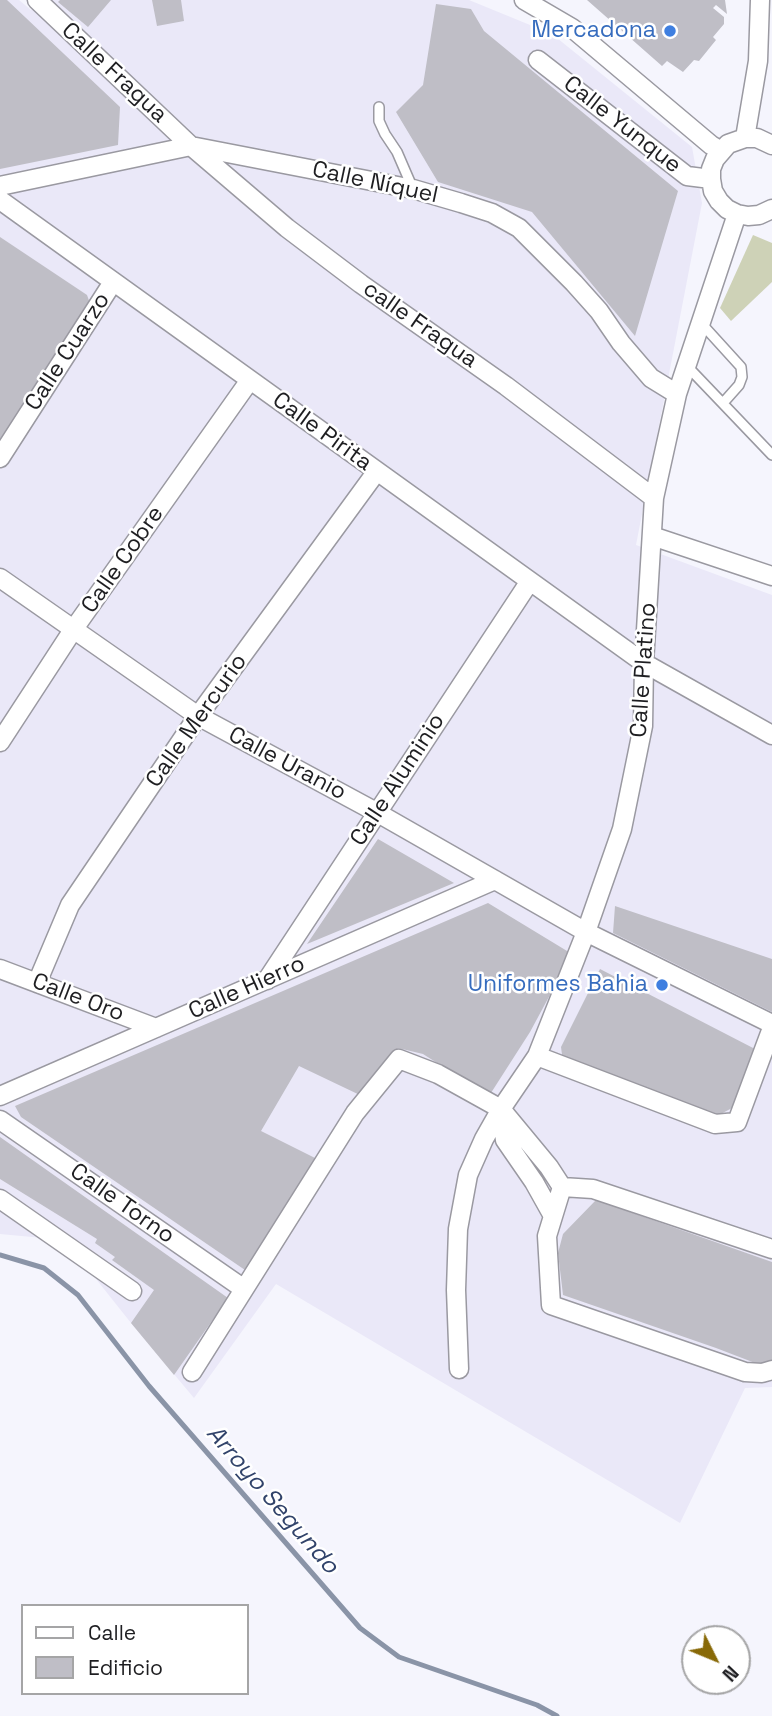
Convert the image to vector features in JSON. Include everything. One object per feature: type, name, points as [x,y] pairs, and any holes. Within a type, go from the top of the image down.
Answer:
[{"type":"street","name":"Calle Fragua","points":[[37,0],[191,146]]},
{"type":"street","points":[[524,0],[572,28],[711,145],[721,150]]},
{"type":"street","points":[[745,138],[758,61],[761,0]]},
{"type":"street","name":"Calle Yunque","points":[[538,60],[687,176],[711,180]]},
{"type":"street","points":[[772,145],[757,138],[745,138],[728,144],[721,150],[711,169],[713,191],[727,209],[748,216],[759,215],[772,209]]},
{"type":"street","name":"Calle Níquel","points":[[0,186],[191,146],[412,189],[492,213],[519,228],[599,311],[621,343],[651,377],[677,394]]},
{"type":"street","name":"calle Fragua","points":[[191,146],[360,284],[506,386],[654,498]]},
{"type":"street","name":"Calle Pirita","points":[[0,200],[644,663],[772,736]]},
{"type":"street","name":"Calle Platino","points":[[459,1369],[457,1229],[468,1175],[484,1139],[537,1056],[586,932],[622,829],[643,726],[654,498],[677,394],[737,214]]},
{"type":"street","name":"Calle Cuarzo","points":[[0,458],[113,282]]},
{"type":"street","name":"Calle Cobre","points":[[0,742],[74,630],[250,380]]},
{"type":"street","name":"Calle Mercurio","points":[[37,983],[70,905],[198,716],[377,471]]},
{"type":"street","points":[[652,536],[772,576]]},
{"type":"street","name":"Calle Uranio","points":[[0,578],[198,716],[376,812],[586,932],[772,1026]]},
{"type":"street","name":"Calle Aluminio","points":[[267,980],[530,581]]},
{"type":"street","name":"Calle Hierro","points":[[0,1096],[495,880]]},
{"type":"street","name":"Calle Oro","points":[[0,969],[156,1028]]},
{"type":"street","points":[[537,1056],[715,1124],[737,1122],[772,1026]]},
{"type":"street","points":[[192,1372],[355,1113],[399,1059],[438,1074],[501,1110],[549,1167],[562,1187]]},
{"type":"street","points":[[501,1110],[505,1140],[553,1216]]},
{"type":"street","name":"Calle Torno","points":[[0,1120],[244,1289]]},
{"type":"street","points":[[562,1187],[547,1236],[551,1305],[745,1372],[762,1373],[772,1370]]},
{"type":"street","points":[[562,1187],[593,1189],[772,1250]]},
{"type":"street","points":[[0,1199],[132,1291]]},
{"type":"lane","points":[[379,107],[379,121],[384,134],[407,171],[412,189]]},
{"type":"lane","points":[[701,323],[741,368],[739,385],[723,403]]},
{"type":"lane","points":[[686,365],[772,454]]},
{"type":"shaded area","points":[[0,0],[19,0],[31,10],[41,0],[469,0],[552,34],[692,147],[702,203],[636,545],[772,595],[772,1387],[745,1388],[680,1523],[276,1284],[194,1398],[65,1240],[0,1234]]},
{"type":"green space","points":[[753,235],[772,243],[772,282],[731,321],[720,308]]},
{"type":"building","points":[[0,0],[7,0],[120,107],[118,145],[0,169]]},
{"type":"building","points":[[111,0],[88,27],[58,2]]},
{"type":"building","points":[[152,0],[181,0],[184,21],[157,26]]},
{"type":"building","name":"Mercadona","points":[[587,0],[725,0],[727,14],[716,5],[713,8],[724,17],[724,24],[713,37],[716,40],[699,61],[694,60],[683,72],[667,61],[662,66]]},
{"type":"building","points":[[436,4],[471,9],[484,31],[678,191],[635,336],[532,212],[438,182],[396,112],[423,85]]},
{"type":"building","points":[[0,237],[87,295],[92,309],[0,444]]},
{"type":"building","points":[[378,839],[454,883],[307,944]]},
{"type":"building","points":[[488,903],[572,954],[530,1032],[489,1096],[423,1054],[398,1048],[364,1097],[299,1066],[261,1131],[321,1161],[245,1270],[21,1117],[15,1106]]},
{"type":"building","points":[[615,906],[772,959],[772,1012],[613,933]]},
{"type":"building","points":[[600,969],[755,1049],[732,1108],[717,1116],[563,1062],[561,1047]]},
{"type":"building","points":[[0,1137],[228,1298],[174,1375],[131,1323],[154,1290],[112,1260],[115,1257],[95,1243],[97,1239],[0,1179]]},
{"type":"building","points":[[596,1200],[772,1262],[772,1361],[763,1366],[563,1295],[558,1253],[563,1234]]},
{"type":"waterway","name":"Arroyo Segundo","points":[[0,1255],[44,1268],[78,1295],[149,1386],[360,1628],[399,1657],[537,1705],[557,1716]]},
{"type":"place","name":"Mercadona","points":[[670,31]]},
{"type":"place","name":"Uniformes Bahia","points":[[662,985]]}]
